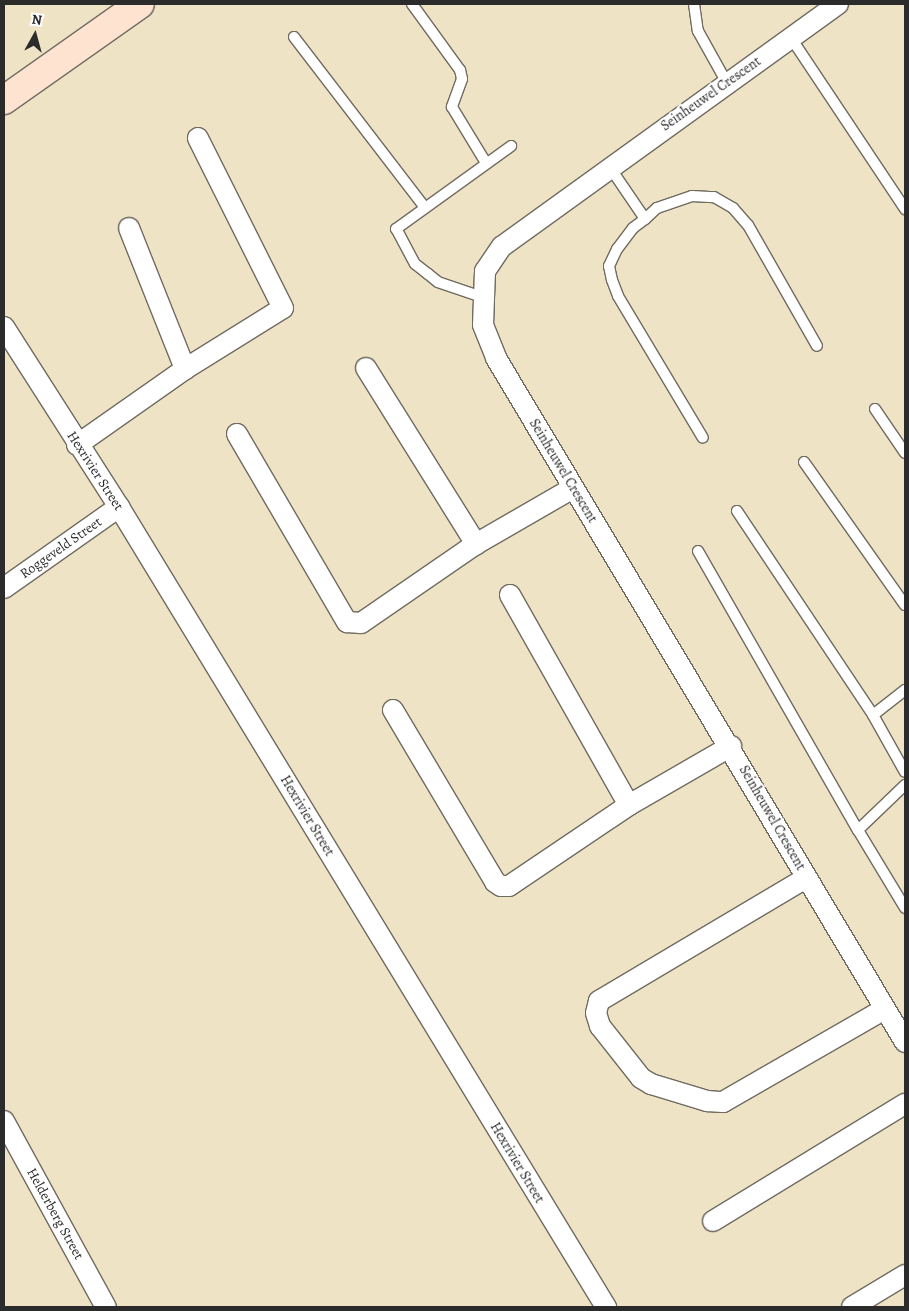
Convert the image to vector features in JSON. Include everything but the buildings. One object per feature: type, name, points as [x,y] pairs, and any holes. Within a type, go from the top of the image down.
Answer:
[{"type":"street","points":[[4,100],[140,4]]},
{"type":"street","name":"Seinheuwel Crescent","points":[[838,4],[728,84],[608,166],[502,246],[485,271],[482,296],[483,325],[496,358],[730,746],[806,878],[905,1042]]},
{"type":"street","points":[[77,445],[186,369],[283,308],[198,138]]},
{"type":"street","points":[[129,228],[186,369]]},
{"type":"street","name":"Hexrivier Street","points":[[4,327],[77,445],[119,507],[606,1307]]},
{"type":"street","points":[[366,368],[476,544]]},
{"type":"street","points":[[237,434],[347,622],[361,623],[476,544],[573,488]]},
{"type":"street","name":"Roggeveld Street","points":[[4,588],[119,507]]},
{"type":"street","points":[[510,595],[629,805]]},
{"type":"street","points":[[393,710],[495,882],[501,886],[509,886],[629,805],[730,746]]},
{"type":"street","points":[[806,878],[599,1001],[596,1013],[600,1026],[641,1078],[651,1084],[708,1101],[723,1102],[854,1030],[885,1009]]},
{"type":"street","points":[[713,1221],[905,1104]]},
{"type":"street","name":"Helderberg Street","points":[[4,1121],[106,1307]]},
{"type":"street","points":[[852,1307],[905,1275]]},
{"type":"lane","points":[[412,4],[460,70],[462,79],[452,107],[486,163]]},
{"type":"lane","points":[[694,4],[698,31],[728,84]]},
{"type":"lane","points":[[294,37],[425,208]]},
{"type":"lane","points":[[791,38],[905,209]]},
{"type":"lane","points":[[482,296],[438,282],[415,264],[396,229],[511,146]]},
{"type":"lane","points":[[608,166],[645,219]]},
{"type":"lane","points":[[703,438],[618,296],[612,280],[609,266],[618,248],[632,228],[657,208],[692,196],[714,197],[733,208],[748,226],[816,346]]},
{"type":"lane","points":[[875,409],[905,453]]},
{"type":"lane","points":[[804,462],[905,606]]},
{"type":"lane","points":[[737,511],[873,715],[905,772]]},
{"type":"lane","points":[[698,551],[858,830],[905,908]]},
{"type":"lane","points":[[873,715],[905,690]]},
{"type":"lane","points":[[858,830],[905,785]]}]
